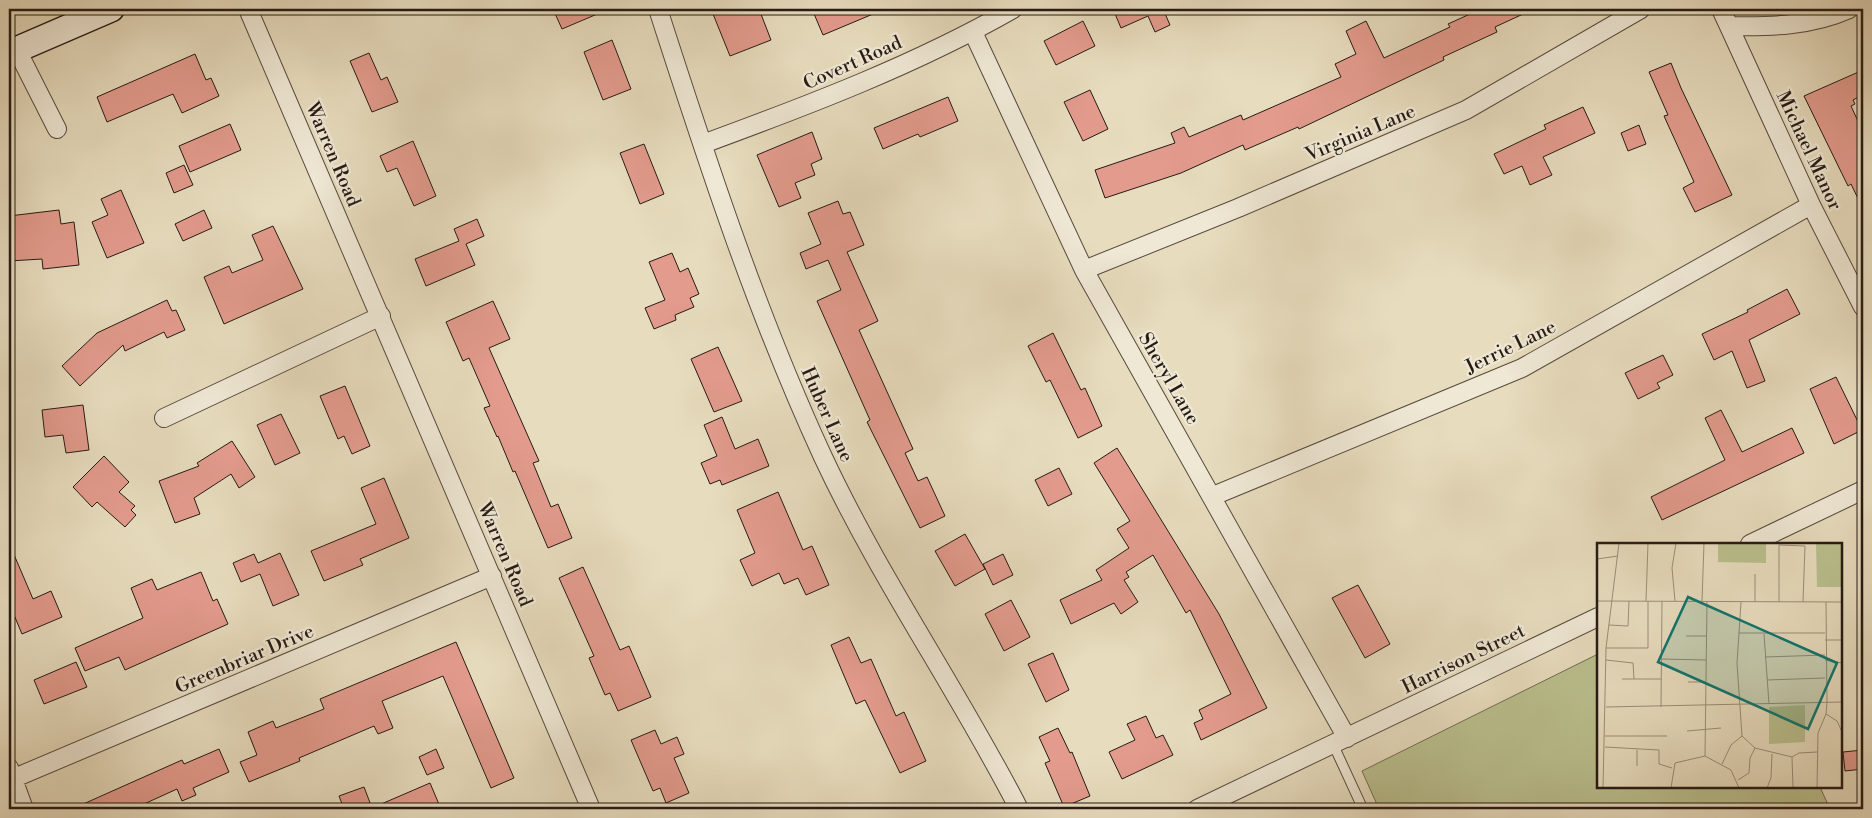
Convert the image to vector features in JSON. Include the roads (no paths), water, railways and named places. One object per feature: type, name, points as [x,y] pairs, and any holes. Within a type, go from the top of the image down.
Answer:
[{"type":"main road","points":[[13,52],[111,9]]},
{"type":"street","name":"Warren Road","points":[[248,9],[381,316],[590,809]]},
{"type":"street","name":"Huber Lane","points":[[658,9],[732,234],[773,344],[824,459],[890,583],[991,754],[1019,809]]},
{"type":"street","name":"Covert Road","points":[[703,144],[831,97],[973,32],[1013,9]]},
{"type":"street","name":"Virginia Lane","points":[[1084,270],[1238,208],[1466,110],[1641,9]]},
{"type":"street","name":"Michael Manor","points":[[1721,9],[1811,205],[1863,306]]},
{"type":"street","points":[[1729,26],[1768,27],[1828,19],[1849,9]]},
{"type":"street","name":"Sheryl Lane","points":[[973,32],[1084,270],[1212,496],[1340,741]]},
{"type":"street","points":[[13,52],[57,128]]},
{"type":"street","name":"Jerrie Lane","points":[[1212,496],[1522,368],[1811,205]]},
{"type":"street","points":[[164,418],[381,316]]},
{"type":"street","points":[[1752,543],[1863,490]]},
{"type":"street","name":"Greenbriar Drive","points":[[11,773],[492,576]]},
{"type":"street","name":"Harrison Street","points":[[1197,809],[1597,617]]},
{"type":"street","points":[[11,773],[24,809]]},
{"type":"lane","points":[[1340,741],[1363,809]]}]
